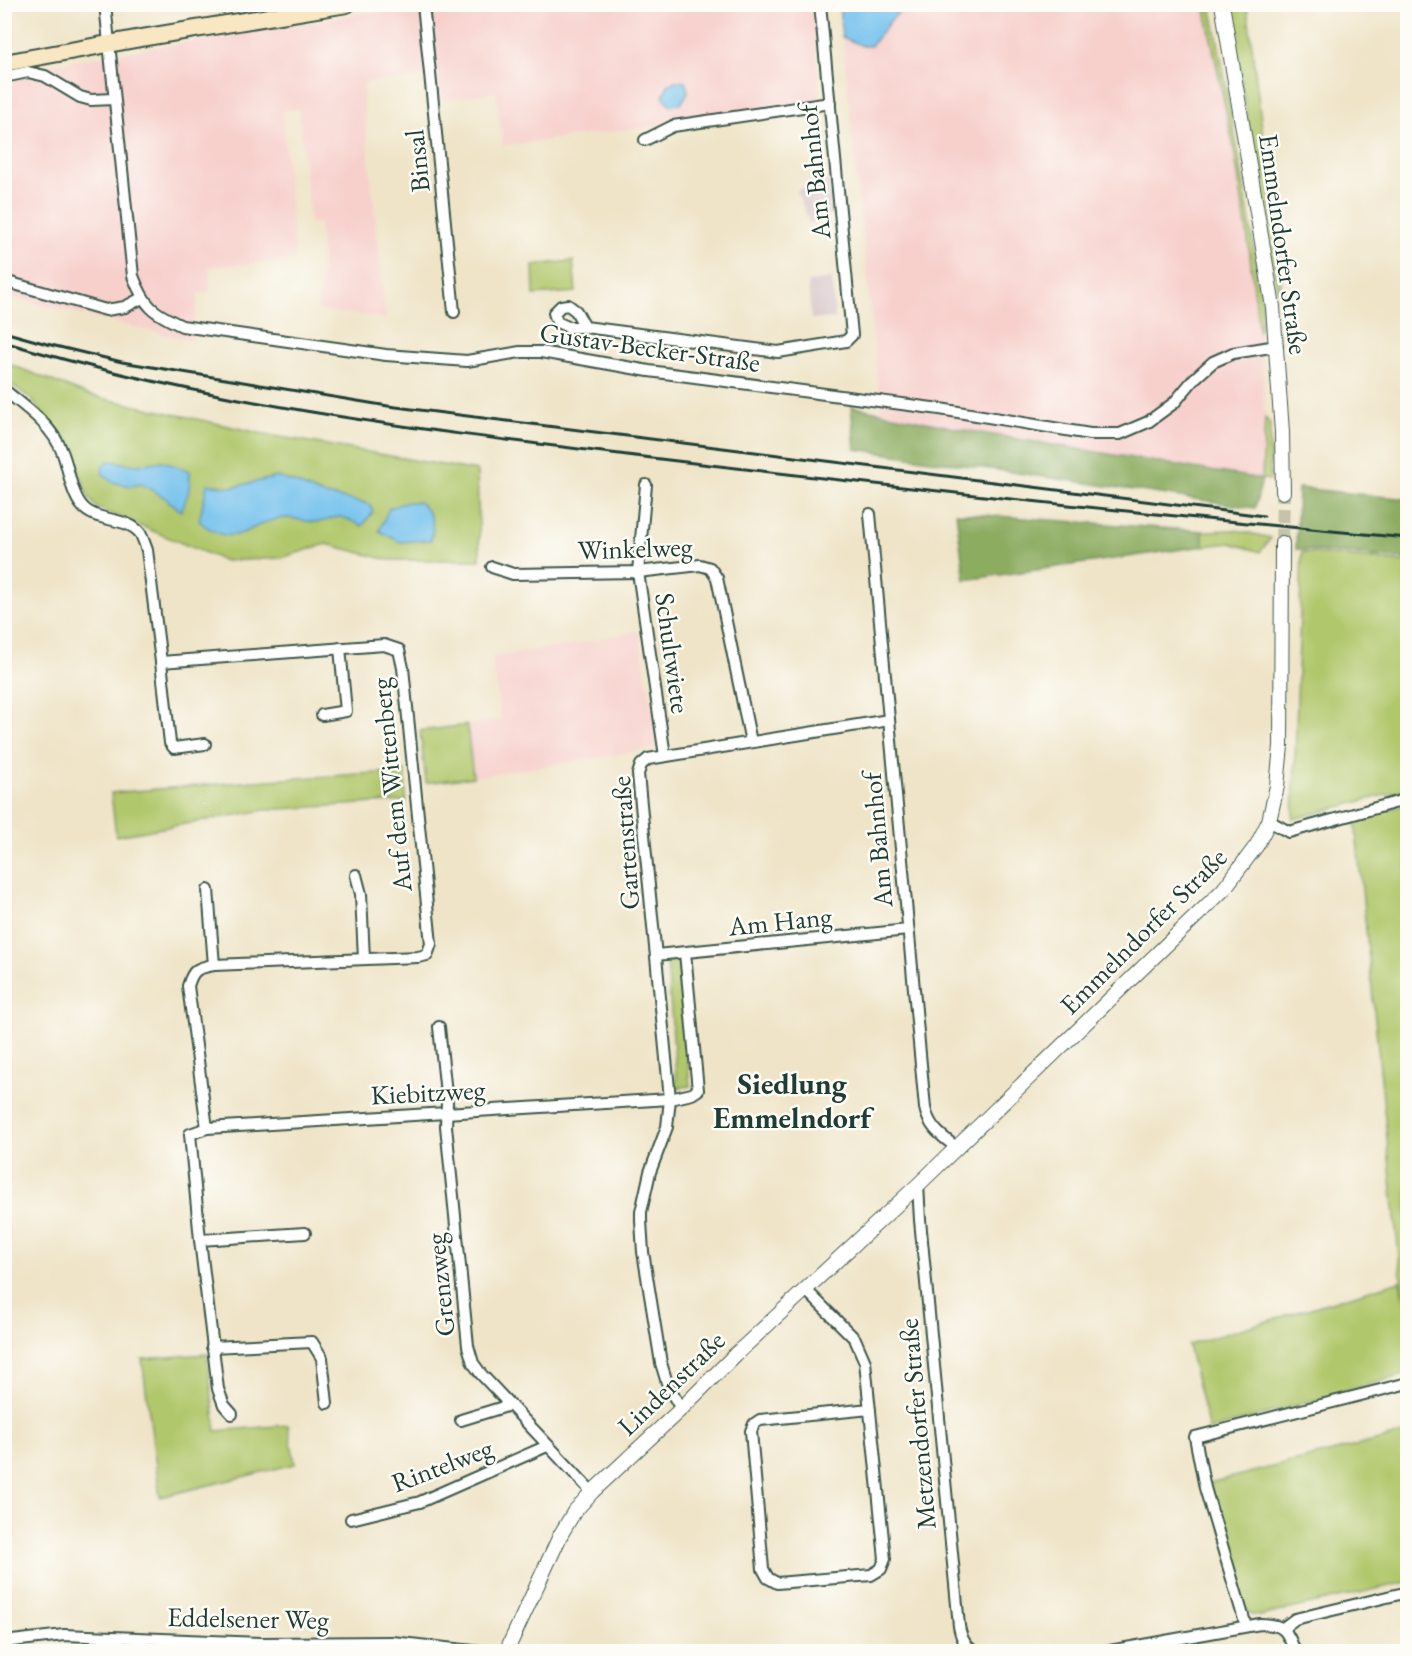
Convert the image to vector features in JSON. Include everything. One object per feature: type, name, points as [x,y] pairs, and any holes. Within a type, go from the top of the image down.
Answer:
[{"type":"main road","points":[[4,63],[347,4]]},
{"type":"street","points":[[4,281],[106,310],[125,307],[142,298],[133,276],[105,4]]},
{"type":"street","name":"Binsal","points":[[423,4],[454,312]]},
{"type":"street","name":"Am Bahnhof","points":[[585,327],[778,352],[846,341],[852,334],[820,4]]},
{"type":"street","name":"Emmelndorfer Straße","points":[[1222,4],[1273,307],[1277,346],[1283,492]]},
{"type":"street","points":[[4,77],[28,72],[45,76],[80,97],[91,100],[114,99]]},
{"type":"street","points":[[645,140],[673,126],[830,103]]},
{"type":"street","name":"Gustav-Becker-Straße","points":[[142,298],[160,316],[182,326],[213,332],[386,356],[466,361],[520,352],[541,352],[649,371],[940,409],[1090,434],[1120,434],[1148,422],[1174,403],[1194,379],[1213,362],[1233,353],[1277,346]]},
{"type":"street","points":[[4,390],[51,430],[62,451],[82,506],[94,514],[131,526],[140,534],[147,550],[170,743],[174,748],[205,744]]},
{"type":"street","name":"Schultwiete","points":[[646,485],[638,572],[665,756]]},
{"type":"street","name":"Am Bahnhof","points":[[870,514],[924,1108],[935,1131],[957,1148]]},
{"type":"street","name":"Emmelndorfer Straße","points":[[918,1185],[1223,890],[1257,845],[1269,821],[1277,786],[1281,746],[1282,543]]},
{"type":"street","name":"Winkelweg","points":[[492,567],[513,574],[638,572],[700,565],[710,568],[717,578],[751,742]]},
{"type":"street","name":"Auf dem Wittenberg","points":[[161,662],[384,645],[399,650],[403,668],[431,944],[427,955],[418,957],[214,965],[199,968],[191,974],[188,986],[207,1128]]},
{"type":"street","points":[[322,715],[346,711],[340,648]]},
{"type":"street","name":"Gartenstraße","points":[[681,1409],[668,1386],[661,1363],[643,1252],[641,1212],[650,1172],[667,1127],[670,1099],[638,774],[641,765],[648,759],[888,720]]},
{"type":"street","points":[[1269,821],[1289,832],[1407,799]]},
{"type":"street","points":[[356,874],[361,894],[364,959]]},
{"type":"street","points":[[208,890],[214,965]]},
{"type":"street","name":"Am Hang","points":[[656,956],[908,930]]},
{"type":"street","points":[[670,1099],[692,1094],[698,1090],[685,953]]},
{"type":"street","name":"Grenzweg","points":[[439,1028],[447,1103],[445,1115],[468,1346],[472,1363],[592,1492]]},
{"type":"street","name":"Kiebitzweg","points":[[200,1240],[190,1134],[207,1128],[334,1119],[445,1115],[670,1099]]},
{"type":"street","name":"Lindenstraße","points":[[506,1652],[561,1534],[574,1512],[736,1354],[918,1185]]},
{"type":"street","name":"Metzendorfer Straße","points":[[918,1185],[959,1626],[961,1638],[967,1650]]},
{"type":"street","points":[[232,1414],[224,1405],[218,1389],[200,1240],[304,1233]]},
{"type":"street","points":[[806,1290],[855,1339],[865,1362],[870,1409],[885,1559],[881,1569],[871,1575],[777,1583],[768,1578],[763,1569],[751,1431],[754,1424],[760,1420],[870,1409]]},
{"type":"street","points":[[212,1347],[312,1342],[322,1358],[327,1403]]},
{"type":"street","points":[[1246,1626],[1205,1488],[1195,1437],[1407,1383]]},
{"type":"street","points":[[461,1420],[510,1405]]},
{"type":"street","name":"Rintelweg","points":[[351,1519],[420,1502],[547,1446]]},
{"type":"street","points":[[1283,1628],[1295,1619],[1407,1592]]},
{"type":"street","points":[[1104,1652],[1246,1626],[1272,1624],[1283,1628],[1290,1637],[1295,1652]]},
{"type":"street","name":"Eddelsener Weg","points":[[12,1641],[64,1635],[261,1647],[392,1642],[483,1652]]},
{"type":"shaded area","points":[[812,4],[821,104],[503,146],[496,92],[442,100],[438,75],[364,83],[363,101],[386,318],[318,310],[322,261],[319,223],[310,224],[299,109],[282,111],[295,260],[209,267],[210,292],[198,293],[192,341],[5,296],[4,73],[274,27],[424,5]]},
{"type":"shaded area","points":[[839,5],[1204,5],[1233,144],[1261,343],[1265,420],[1262,479],[969,431],[881,413]]},
{"type":"shaded area","points":[[829,179],[832,214],[809,223],[797,190]]},
{"type":"shaded area","points":[[832,279],[835,318],[811,319],[808,282]]},
{"type":"shaded area","points":[[639,631],[658,748],[473,777],[467,725],[501,720],[492,657],[565,646]]},
{"type":"green space","points":[[1204,5],[1211,5],[1245,192],[1261,294],[1262,314],[1259,332],[1247,231],[1233,144]]},
{"type":"green space","points":[[1228,5],[1247,5],[1282,291],[1277,290]]},
{"type":"green space","points":[[573,261],[576,292],[534,295],[533,265]]},
{"type":"green space","points":[[4,362],[88,395],[269,435],[477,471],[480,560],[389,560],[326,544],[281,558],[225,561],[97,508],[89,498],[69,445],[30,398],[5,380]]},
{"type":"green space","points":[[851,406],[969,431],[1262,479],[1255,508],[855,449]]},
{"type":"green space","points":[[1265,418],[1270,423],[1270,480],[1262,479]]},
{"type":"green space","points":[[1298,488],[1407,499],[1407,559],[1296,549]]},
{"type":"green space","points":[[956,513],[1202,531],[1204,546],[965,580]]},
{"type":"green space","points":[[1236,530],[1271,538],[1260,552],[1231,543],[1204,546],[1202,531]]},
{"type":"green space","points":[[1302,552],[1407,562],[1408,789],[1293,819]]},
{"type":"green space","points":[[467,725],[473,777],[426,783],[420,731]]},
{"type":"green space","points":[[405,771],[406,801],[265,810],[116,836],[111,793]]},
{"type":"green space","points":[[1407,804],[1407,1374],[1209,1430],[1188,1345],[1400,1281],[1403,1298],[1355,820]]},
{"type":"green space","points":[[679,960],[690,1086],[677,1088],[667,961]]},
{"type":"green space","points":[[207,1354],[216,1431],[288,1425],[295,1464],[160,1497],[142,1359]]},
{"type":"green space","points":[[1407,1433],[1407,1582],[1260,1616],[1252,1615],[1244,1607],[1209,1483]]},
{"type":"water","points":[[839,4],[907,5],[891,20],[871,46],[863,46],[842,37]]},
{"type":"water","points":[[675,81],[686,81],[688,92],[681,104],[670,105],[663,96],[668,85]]},
{"type":"water","points":[[109,461],[137,465],[162,461],[190,471],[186,501],[181,511],[164,497],[141,484],[131,486],[112,482],[102,473],[103,466]]},
{"type":"water","points":[[277,477],[321,494],[370,504],[373,512],[362,526],[340,517],[317,522],[285,518],[272,520],[233,535],[224,535],[199,521],[207,484],[233,487]]},
{"type":"water","points":[[407,502],[419,502],[427,510],[433,528],[431,540],[400,542],[379,531],[389,508]]},
{"type":"tunnel","points":[[1282,543],[1283,492]]},
{"type":"railway","points":[[4,332],[122,362],[388,406],[1264,516]]},
{"type":"railway","points":[[4,342],[159,383],[238,399],[396,425],[924,490],[1408,538]]},
{"type":"district","name":"Siedlung Emmelndorf","points":[[792,1100]]}]
